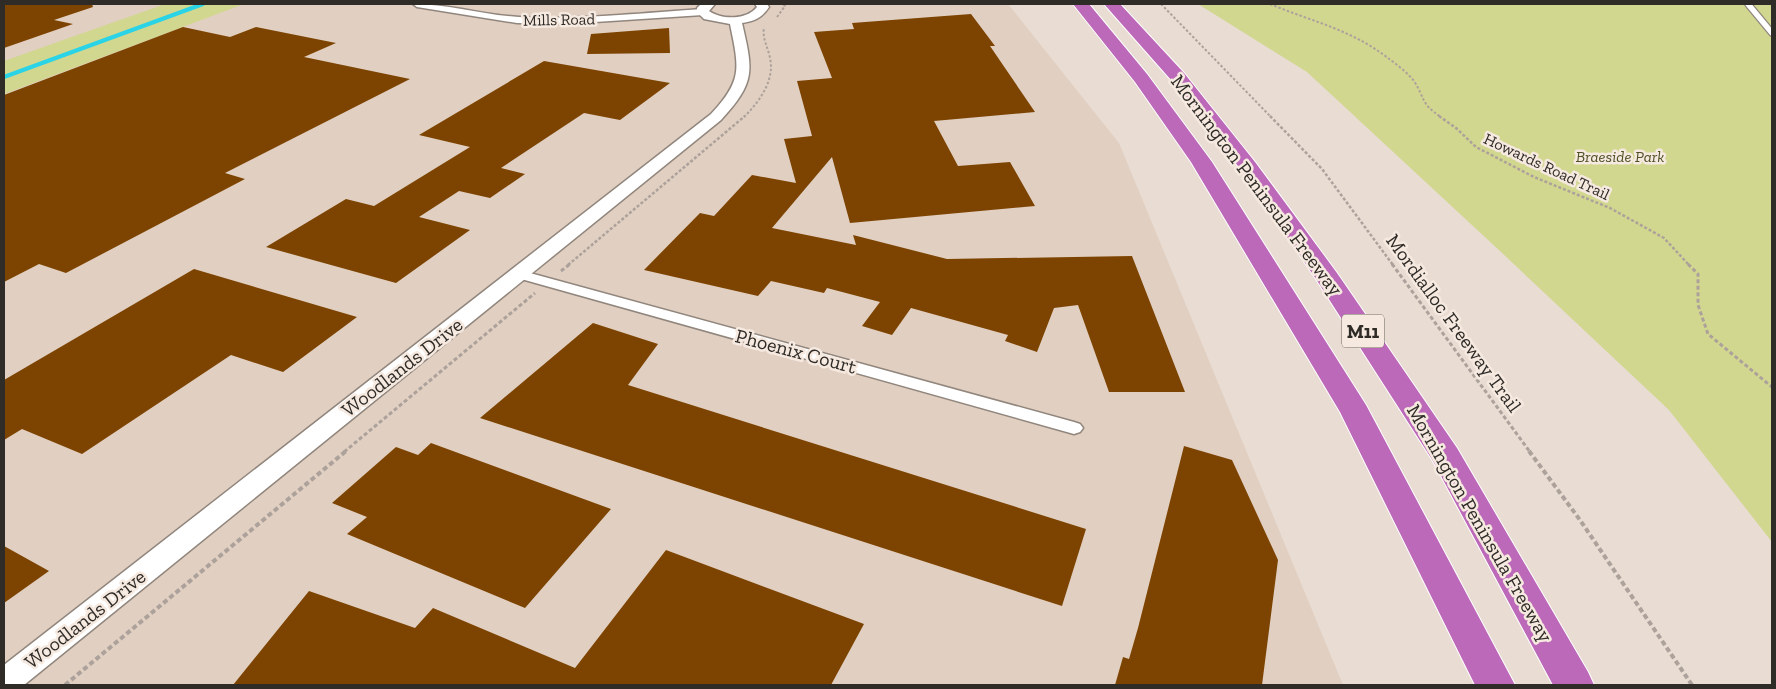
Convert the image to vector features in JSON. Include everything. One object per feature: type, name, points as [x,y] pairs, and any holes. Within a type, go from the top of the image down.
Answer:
[{"type":"highway","name":"Mornington Peninsula Freeway","points":[[1081,4],[1141,78],[1201,162],[1355,412],[1495,685]]},
{"type":"highway","name":"Mornington Peninsula Freeway","points":[[1112,4],[1178,77],[1248,166],[1328,278],[1446,456],[1574,685]]},
{"type":"highway","points":[[1116,4],[1142,32],[1178,77]]},
{"type":"street","name":"Mills Road","points":[[417,4],[516,20],[564,21],[706,8]]},
{"type":"street","points":[[443,8],[452,4]]},
{"type":"street","points":[[706,8],[710,17],[735,20],[759,13],[763,7],[761,4]]},
{"type":"street","name":"Woodlands Drive","points":[[4,683],[716,117],[734,99],[743,80],[744,65],[735,20]]},
{"type":"street","name":"Phoenix Court","points":[[519,274],[1074,428]]},
{"type":"lane","points":[[1748,4],[1772,34]]},
{"type":"path","points":[[772,20],[784,10],[785,6],[783,4]]},
{"type":"path","name":"Mordialloc Freeway Trail","points":[[1161,4],[1297,146],[1322,169],[1580,520],[1692,685]]},
{"type":"path","name":"Howards Road Trail","points":[[1270,4],[1306,19],[1328,24],[1356,37],[1388,58],[1413,80],[1426,107],[1456,128],[1476,147],[1534,176],[1610,208],[1664,238],[1698,274],[1698,305],[1708,334],[1772,387]]},
{"type":"path","points":[[65,685],[549,282],[752,109],[760,100],[771,75],[770,60],[763,32],[766,25]]},
{"type":"shaded area","points":[[4,4],[1008,4],[1119,143],[1343,685],[4,685]]},
{"type":"green space","points":[[165,4],[244,4],[4,94],[4,61]]},
{"type":"green space","name":"Braeside Park","points":[[1198,4],[1772,4],[1772,542],[1669,410],[1501,252],[1307,72]]},
{"type":"building","points":[[4,4],[92,4],[93,7],[54,20],[73,24],[4,48]]},
{"type":"building","points":[[971,14],[995,46],[990,46],[1035,112],[934,121],[958,166],[1010,162],[1035,206],[850,223],[832,157],[772,228],[856,245],[853,235],[947,259],[1132,256],[1185,392],[1109,392],[1078,305],[1054,308],[1037,352],[1005,341],[1008,335],[911,308],[892,335],[862,326],[880,302],[827,288],[824,293],[771,281],[758,296],[644,270],[700,213],[714,216],[752,175],[796,183],[784,139],[812,136],[797,81],[832,78],[814,32],[854,29],[852,23]]},
{"type":"building","points":[[183,27],[230,37],[256,27],[336,43],[304,57],[410,79],[225,173],[245,179],[66,273],[39,264],[4,282],[4,95]]},
{"type":"building","points":[[669,28],[670,53],[587,54],[591,34]]},
{"type":"building","points":[[544,61],[670,83],[620,120],[584,113],[501,168],[525,174],[490,198],[459,191],[419,217],[470,230],[396,283],[266,247],[346,199],[374,206],[470,147],[419,135]]},
{"type":"building","points":[[194,269],[357,317],[283,372],[231,355],[82,454],[22,429],[4,440],[4,380]]},
{"type":"building","points":[[593,323],[658,344],[628,385],[1086,529],[1062,606],[480,418]]},
{"type":"building","points":[[431,443],[611,509],[525,608],[347,534],[367,517],[332,503],[396,447],[418,455]]},
{"type":"building","points":[[1184,446],[1232,460],[1278,560],[1262,685],[1115,685],[1123,657],[1129,659],[1138,628]]},
{"type":"building","points":[[4,546],[49,571],[4,603]]},
{"type":"building","points":[[666,550],[864,624],[831,685],[233,685],[309,591],[415,628],[433,608],[575,668]]},
{"type":"waterway","points":[[4,77],[203,4]]}]
